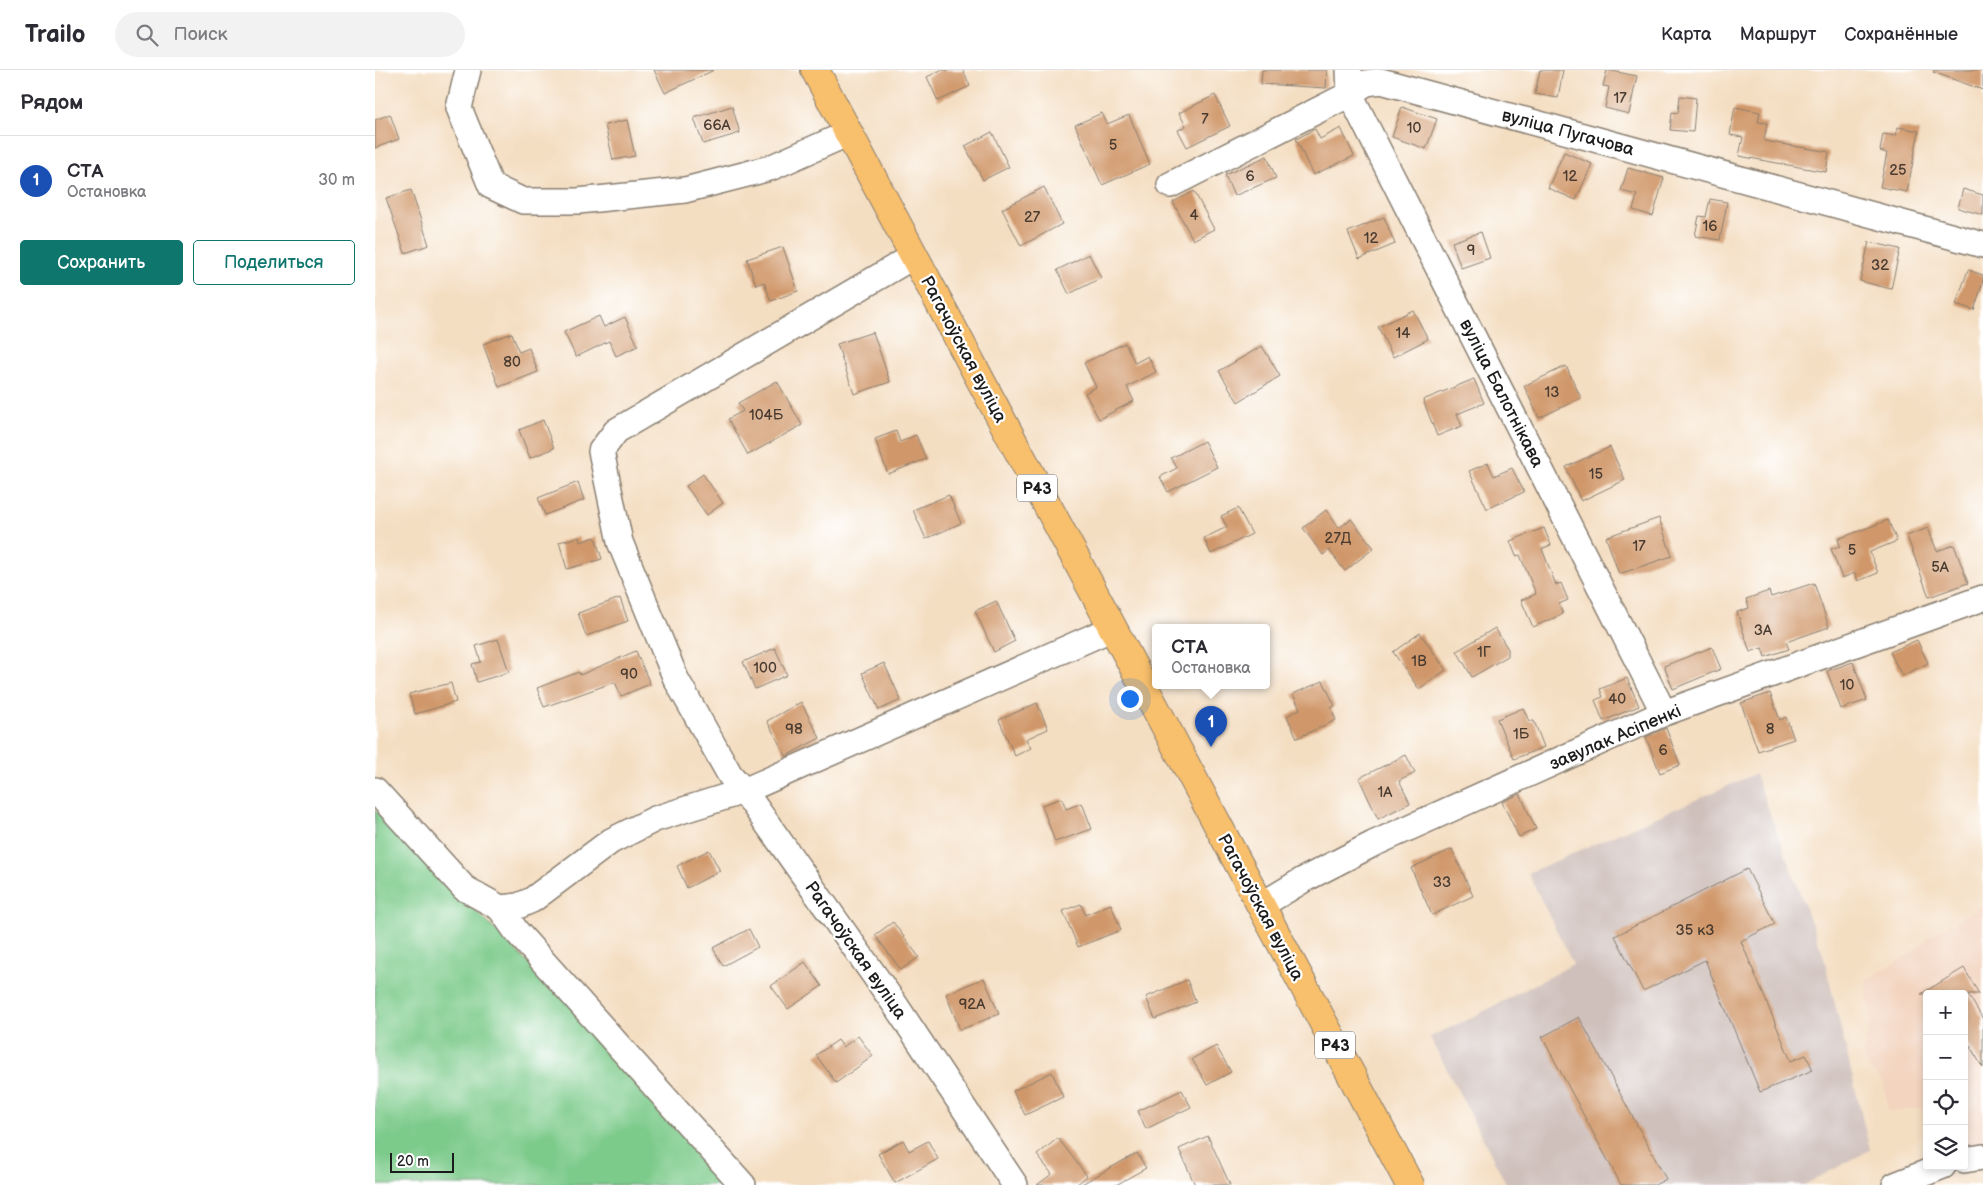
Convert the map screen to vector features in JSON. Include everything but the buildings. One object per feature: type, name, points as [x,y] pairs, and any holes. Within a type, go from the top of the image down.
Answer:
[{"type":"main road","name":"Рагачоўская вуліца","points":[[815,70],[1410,1185]]},
{"type":"street","points":[[468,70],[459,108],[491,186],[523,201],[578,201],[685,190],[769,168],[849,133]]},
{"type":"street","name":"вуліца Пугачова","points":[[1170,185],[1349,82],[1366,83],[1381,81],[1983,245]]},
{"type":"street","name":"вуліца Балотнікава","points":[[1349,82],[1664,713]]},
{"type":"street","name":"Рагачоўская вуліца","points":[[914,256],[616,431],[601,452],[620,542],[676,679],[730,775],[744,791],[894,1003],[1015,1185]]},
{"type":"street","name":"завулак Асіпенкі","points":[[1260,906],[1303,880],[1373,844],[1664,713],[1983,598]]},
{"type":"street","points":[[500,908],[518,906],[532,900],[611,841],[655,819],[744,791],[1113,628]]},
{"type":"street","points":[[375,790],[464,888],[500,908],[516,931],[743,1185]]},
{"type":"street","points":[[1968,1159],[1983,1157]]},
{"type":"street","points":[[1895,1185],[1933,1170]]},
{"type":"shaded area","points":[[1755,774],[1823,954],[1870,1150],[1804,1185],[1507,1185],[1430,1037],[1473,1017],[1573,964],[1528,873]]},
{"type":"shaded area","points":[[1983,905],[1983,1146],[1968,1150],[1968,990],[1923,990],[1923,1109],[1920,1108],[1888,1112],[1884,1083],[1871,1071],[1863,1056],[1870,1021],[1866,980],[1911,954],[1929,937]]},
{"type":"green space","points":[[375,810],[597,1032],[736,1185],[375,1185]]},
{"type":"place","name":"СТА","points":[[1211,747]]}]
